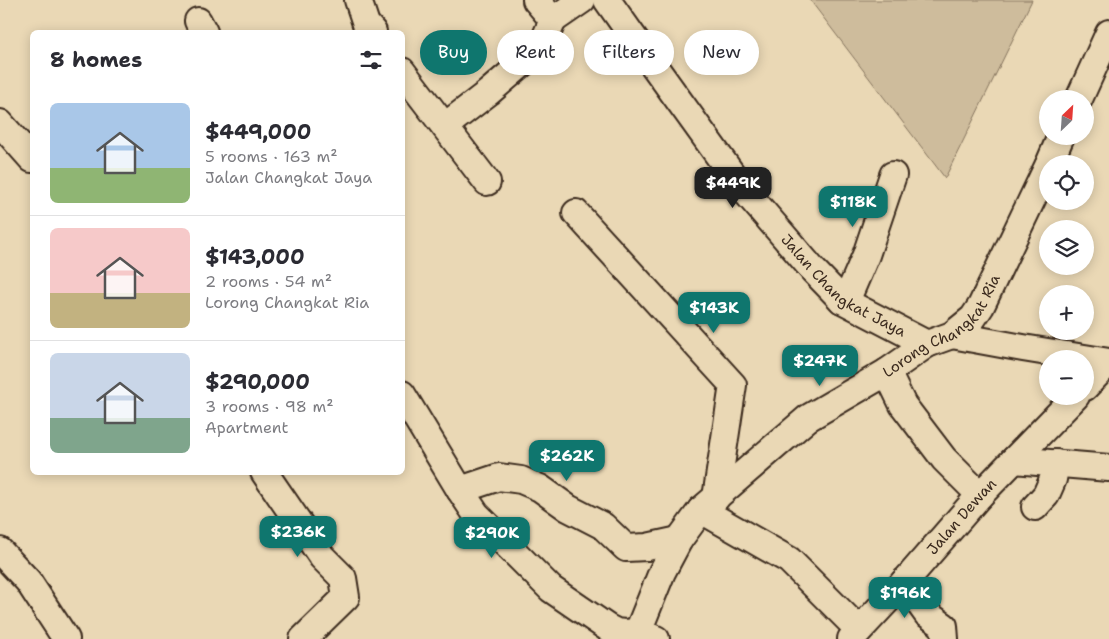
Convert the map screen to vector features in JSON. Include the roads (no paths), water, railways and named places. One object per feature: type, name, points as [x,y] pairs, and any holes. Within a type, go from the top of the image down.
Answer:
[{"type":"street","points":[[358,0],[366,24],[371,30]]},
{"type":"street","points":[[536,0],[553,20]]},
{"type":"street","points":[[445,126],[489,92],[538,50],[553,20],[582,0]]},
{"type":"street","name":"Jalan Changkat Jaya","points":[[607,0],[739,184],[813,270],[842,300],[927,344]]},
{"type":"street","points":[[1083,90],[1109,33]]},
{"type":"street","points":[[405,75],[487,182]]},
{"type":"street","points":[[0,123],[30,158]]},
{"type":"street","points":[[842,300],[850,292],[866,255],[893,175]]},
{"type":"street","name":"Lorong Changkat Ria","points":[[644,637],[662,572],[679,540],[708,504],[808,418],[888,372],[927,344],[952,335],[973,318],[981,306],[1039,184]]},
{"type":"street","name":"Lorong Changkat Ria","points":[[576,212],[733,385],[708,504]]},
{"type":"street","points":[[952,335],[1023,348],[1103,371]]},
{"type":"street","points":[[888,372],[903,405],[944,459],[980,495]]},
{"type":"street","points":[[405,399],[476,514],[552,589],[616,632],[644,637]]},
{"type":"street","name":"Jalan Dewan","points":[[855,635],[980,495],[1067,405]]},
{"type":"street","points":[[1014,460],[1109,468]]},
{"type":"street","points":[[1035,508],[1046,495],[1056,463]]},
{"type":"street","points":[[266,475],[322,557],[343,578],[346,597],[303,639]]},
{"type":"street","points":[[460,490],[499,477],[521,480],[540,488],[568,508],[603,526],[626,548],[647,547],[679,540]]},
{"type":"street","points":[[708,504],[789,560],[855,635]]},
{"type":"street","points":[[0,551],[28,581],[66,639]]},
{"type":"street","points":[[904,582],[927,614],[944,626],[945,639]]}]
